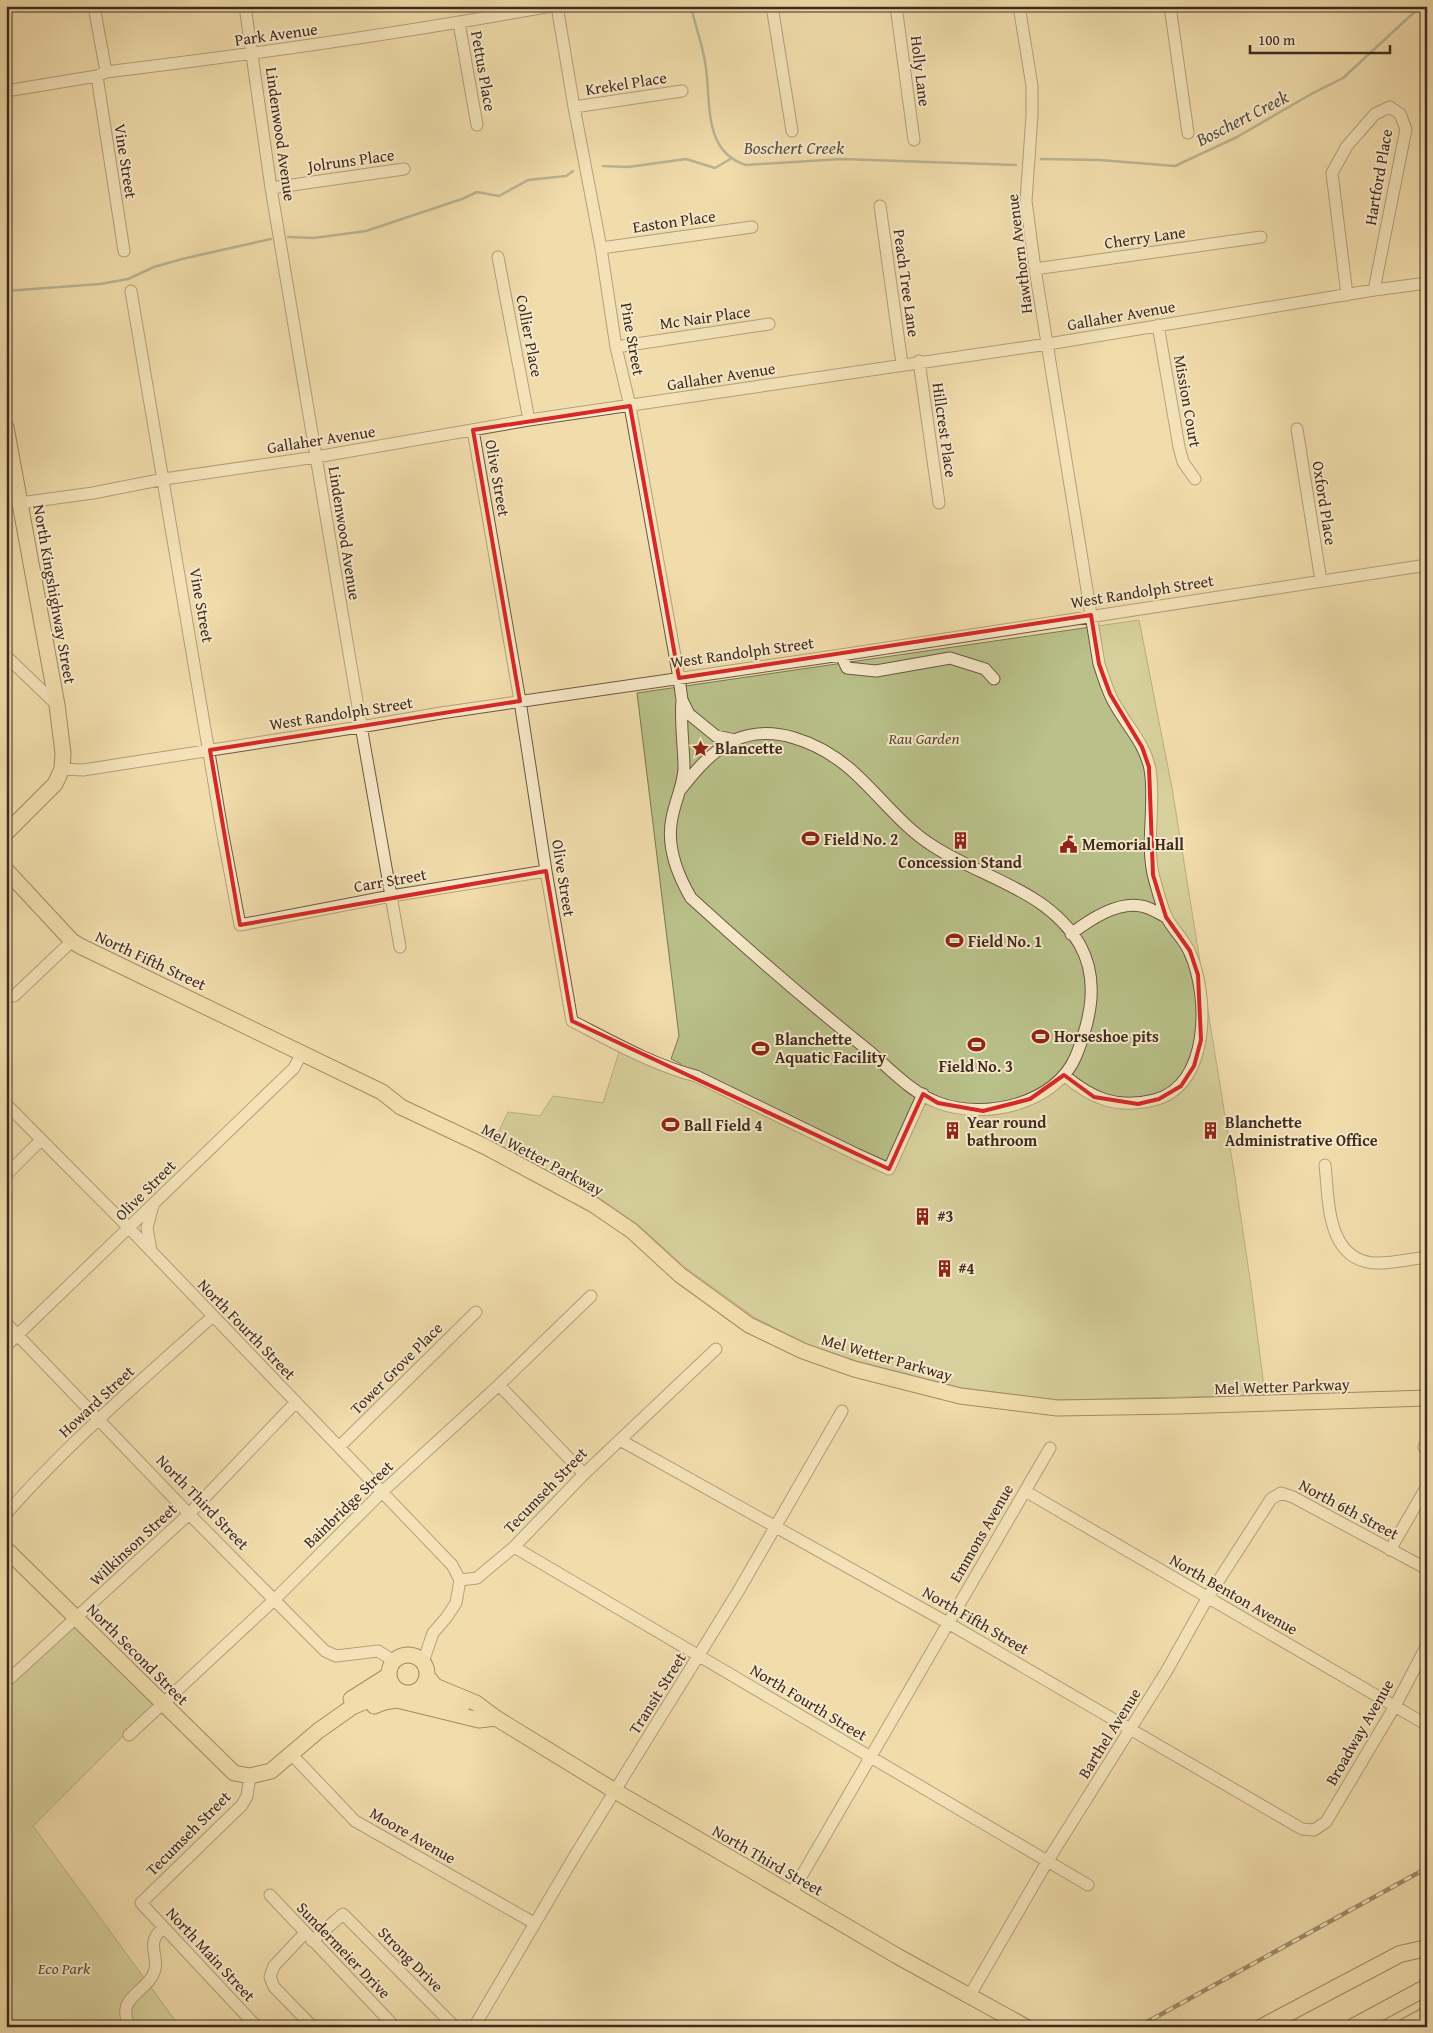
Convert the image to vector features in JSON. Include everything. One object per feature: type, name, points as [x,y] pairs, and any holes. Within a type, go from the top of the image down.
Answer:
[{"type":"highway","points":[[1262,2027],[1400,1954],[1427,1948]]},
{"type":"highway","points":[[1353,2027],[1427,1986]]},
{"type":"highway","points":[[1405,2027],[1427,2015]]},
{"type":"main road","name":"North Kingshighway Street","points":[[7,434],[11,488],[20,502],[57,705],[63,753],[62,769]]},
{"type":"main road","points":[[6,833],[48,793],[60,777],[62,769]]},
{"type":"main road","name":"North Fifth Street","points":[[6,870],[72,941],[302,1053]]},
{"type":"main road","name":"Mel Wetter Parkway","points":[[302,1053],[382,1092],[404,1097],[494,1142],[637,1224],[686,1268],[754,1317],[806,1344],[857,1361],[962,1388],[1058,1400],[1188,1398],[1427,1389]]},
{"type":"main road","name":"Mel Wetter Parkway","points":[[587,1196],[632,1231],[680,1275],[749,1325],[803,1351],[854,1369],[960,1396],[1057,1408],[1427,1398]]},
{"type":"main road","name":"North Second Street","points":[[6,1549],[234,1773],[250,1776]]},
{"type":"main road","name":"North Third Street","points":[[391,1668],[401,1656],[417,1657],[435,1686],[476,1703],[496,1718],[615,1791],[897,1956],[1026,2027]]},
{"type":"main road","points":[[391,1668],[391,1682],[396,1695]]},
{"type":"main road","points":[[250,1776],[271,1771],[292,1755],[318,1731],[337,1709],[391,1668]]},
{"type":"main road","points":[[416,1692],[424,1685],[425,1669]]},
{"type":"main road","name":"North Third Street","points":[[396,1695],[416,1692],[480,1711],[496,1718]]},
{"type":"main road","points":[[318,1731],[352,1707],[396,1695],[479,1720],[496,1718]]},
{"type":"street","name":"Vine Street","points":[[94,6],[124,250]]},
{"type":"street","name":"Lindenwood Avenue","points":[[245,6],[272,188],[316,457],[400,947]]},
{"type":"street","name":"Park Avenue","points":[[6,91],[101,74],[459,23],[551,6]]},
{"type":"street","name":"Pine Street","points":[[556,6],[601,248],[616,347],[630,406],[679,678],[682,700],[680,719],[684,770],[681,789]]},
{"type":"street","points":[[772,6],[792,131]]},
{"type":"street","name":"Holly Lane","points":[[896,6],[914,140]]},
{"type":"street","name":"Hawthorn Avenue","points":[[1019,6],[1032,86],[1032,115],[1026,201],[1035,269],[1098,664],[1116,707],[1138,739],[1149,767],[1152,791],[1151,852],[1154,876],[1166,916]]},
{"type":"street","points":[[1170,6],[1188,134]]},
{"type":"street","name":"Pettus Place","points":[[459,23],[477,124]]},
{"type":"street","name":"Krekel Place","points":[[574,107],[682,91]]},
{"type":"street","name":"Hartford Place","points":[[1347,295],[1332,173],[1347,146],[1375,114],[1390,107],[1400,114],[1406,129],[1374,290]]},
{"type":"street","name":"Jolruns Place","points":[[272,188],[404,169]]},
{"type":"street","name":"Peach Tree Lane","points":[[880,206],[902,364]]},
{"type":"street","name":"Easton Place","points":[[601,248],[752,226]]},
{"type":"street","name":"Cherry Lane","points":[[1035,269],[1260,237]]},
{"type":"street","name":"Collier Place","points":[[498,257],[529,420]]},
{"type":"street","name":"Gallaher Avenue","points":[[20,502],[93,493],[164,479],[316,457],[529,420],[1048,344],[1374,290],[1427,283]]},
{"type":"street","name":"Vine Street","points":[[131,292],[210,750],[222,830],[240,925]]},
{"type":"street","name":"Mc Nair Place","points":[[616,347],[768,324]]},
{"type":"street","name":"Mission Court","points":[[1158,325],[1181,455],[1183,462],[1195,479]]},
{"type":"street","name":"Hillcrest Place","points":[[919,362],[939,503]]},
{"type":"street","name":"Olive Street","points":[[473,430],[520,701],[546,871],[572,1021],[630,1050],[680,1072],[696,1076],[889,1169],[923,1094]]},
{"type":"street","name":"Oxford Place","points":[[1297,430],[1321,581]]},
{"type":"street","name":"West Randolph Street","points":[[62,769],[83,770],[361,727],[441,712],[841,655],[1091,615],[1427,565]]},
{"type":"street","points":[[841,655],[847,668],[876,671],[950,658],[985,669],[994,679]]},
{"type":"street","points":[[6,656],[57,705]]},
{"type":"street","points":[[682,700],[689,714],[716,736],[735,740]]},
{"type":"street","points":[[780,734],[802,740],[826,751],[849,768],[913,833],[952,857],[1036,900],[1057,916],[1081,946],[1090,974],[1092,1001],[1085,1032],[1074,1060],[1064,1075],[1052,1086],[1030,1099],[1007,1107],[984,1111],[938,1103],[923,1094],[814,1006],[691,898],[679,878],[671,846],[672,819],[681,789],[698,768],[717,751],[735,740],[750,736],[780,734]]},
{"type":"street","name":"Carr Street","points":[[240,925],[391,896],[546,871]]},
{"type":"street","points":[[1064,1075],[1094,1096],[1116,1103],[1134,1104],[1159,1099],[1181,1086],[1194,1066],[1201,1040],[1202,1015],[1198,975],[1190,951],[1166,916],[1143,906],[1132,905],[1100,915],[1071,934]]},
{"type":"street","points":[[14,996],[72,941]]},
{"type":"street","name":"Olive Street","points":[[6,1346],[294,1068],[302,1053]]},
{"type":"street","name":"North Fourth Street","points":[[6,1104],[129,1228],[452,1565],[460,1580]]},
{"type":"street","points":[[6,1175],[41,1140]]},
{"type":"street","points":[[1325,1165],[1333,1230],[1345,1250],[1357,1258],[1371,1262],[1427,1257]]},
{"type":"street","points":[[151,1252],[146,1228],[155,1201]]},
{"type":"street","name":"Bainbridge Street","points":[[129,1735],[274,1600],[382,1492],[499,1385],[591,1296]]},
{"type":"street","name":"Tower Grove Place","points":[[339,1447],[476,1312]]},
{"type":"street","name":"Howard Street","points":[[6,1514],[43,1472],[213,1316]]},
{"type":"street","name":"North Third Street","points":[[6,1323],[189,1514],[325,1651],[336,1656],[378,1652],[391,1668]]},
{"type":"street","name":"Tecumseh Street","points":[[460,1580],[477,1578],[514,1547],[584,1474],[716,1349]]},
{"type":"street","points":[[499,1385],[584,1474]]},
{"type":"street","name":"Wilkinson Street","points":[[6,1682],[189,1514],[296,1402]]},
{"type":"street","name":"Transit Street","points":[[474,2027],[534,1923],[699,1656],[842,1411]]},
{"type":"street","name":"North Fifth Street","points":[[620,1440],[776,1525],[948,1623],[1302,1829],[1314,1830]]},
{"type":"street","name":"Emmons Avenue","points":[[791,1894],[872,1758],[1050,1448]]},
{"type":"street","points":[[1390,1550],[1427,1486]]},
{"type":"street","name":"North Benton Avenue","points":[[1025,1491],[1427,1724]]},
{"type":"street","name":"North 6th Street","points":[[1282,1492],[1427,1569]]},
{"type":"street","name":"Barthel Avenue","points":[[970,1996],[1047,1862],[1166,1672],[1208,1597],[1271,1499],[1282,1492]]},
{"type":"street","name":"North Fourth Street","points":[[514,1547],[1088,1885]]},
{"type":"street","points":[[425,1669],[433,1633],[456,1603],[460,1580]]},
{"type":"street","name":"Broadway Avenue","points":[[1314,1830],[1326,1822],[1395,1706],[1427,1645]]},
{"type":"street","name":"Moore Avenue","points":[[292,1755],[355,1821],[534,1923]]},
{"type":"street","name":"Tecumseh Street","points":[[141,1904],[242,1805],[247,1796],[250,1776]]},
{"type":"street","name":"Sundermeier Drive","points":[[270,1895],[396,2027]]},
{"type":"street","name":"North Main Street","points":[[141,1904],[257,2027]]},
{"type":"street","name":"Strong Drive","points":[[309,1937],[343,1914],[455,2027]]},
{"type":"street","points":[[130,2027],[126,2017],[127,2004],[131,1997],[152,1977],[156,1962],[152,1944],[156,1934],[163,1928]]},
{"type":"street","points":[[309,1937],[274,1966],[270,1977],[274,1986],[314,2027]]},
{"type":"highlighted area","points":[[630,406],[679,678],[1091,615],[1099,664],[1110,694],[1142,747],[1149,767],[1153,875],[1166,917],[1190,951],[1198,975],[1201,1040],[1194,1066],[1181,1086],[1159,1099],[1138,1104],[1094,1097],[1064,1075],[1030,1099],[983,1111],[938,1103],[923,1094],[889,1169],[572,1021],[546,871],[240,925],[210,750],[520,701],[473,430],[529,420]]},
{"type":"green space","name":"Rau Garden","points":[[1139,620],[1172,788],[1235,1178],[1265,1395],[1058,1400],[962,1388],[857,1361],[806,1344],[754,1317],[686,1268],[637,1224],[599,1198],[494,1142],[508,1112],[540,1116],[553,1096],[603,1103],[621,1046],[680,1071],[681,1064],[671,1059],[679,1036],[637,693]]},
{"type":"green space","name":"Eco Park","points":[[77,1624],[155,1704],[33,1826],[180,2027],[6,2027],[6,1689]]},
{"type":"waterway","name":"Boschert Creek","points":[[691,6],[705,62],[711,122],[715,136],[722,148],[732,158],[746,165],[841,159],[1016,165]]},
{"type":"waterway","name":"Boschert Creek","points":[[1041,159],[1100,160],[1175,166],[1237,137],[1343,78],[1421,6]]},
{"type":"waterway","points":[[603,166],[628,167],[686,159],[715,168],[732,158]]},
{"type":"waterway","points":[[288,237],[314,238],[366,231],[462,199],[477,192],[499,196],[528,180],[566,176],[573,171]]},
{"type":"waterway","points":[[6,291],[100,284],[128,279],[154,267],[182,259],[271,239]]},
{"type":"railway","points":[[1138,2027],[1427,1868]]},
{"type":"place","name":"Blancette","points":[[701,748]]},
{"type":"place","name":"Field No. 2","points":[[810,839]]},
{"type":"place","name":"Concession Stand","points":[[960,840]]},
{"type":"place","name":"Memorial Hall","points":[[1068,844]]},
{"type":"place","name":"Field No. 1","points":[[954,941]]},
{"type":"place","name":"Horseshoe pits","points":[[1040,1036]]},
{"type":"place","name":"Field No. 3","points":[[976,1045]]},
{"type":"place","name":"Blanchette Aquatic Facility","points":[[761,1048]]},
{"type":"place","name":"Ball Field 4","points":[[670,1125]]},
{"type":"place","name":"Year round bathroom","points":[[953,1131]]},
{"type":"place","name":"Blanchette Administrative Office","points":[[1211,1131]]},
{"type":"place","name":"#3","points":[[923,1216]]},
{"type":"place","name":"#4","points":[[944,1268]]}]
